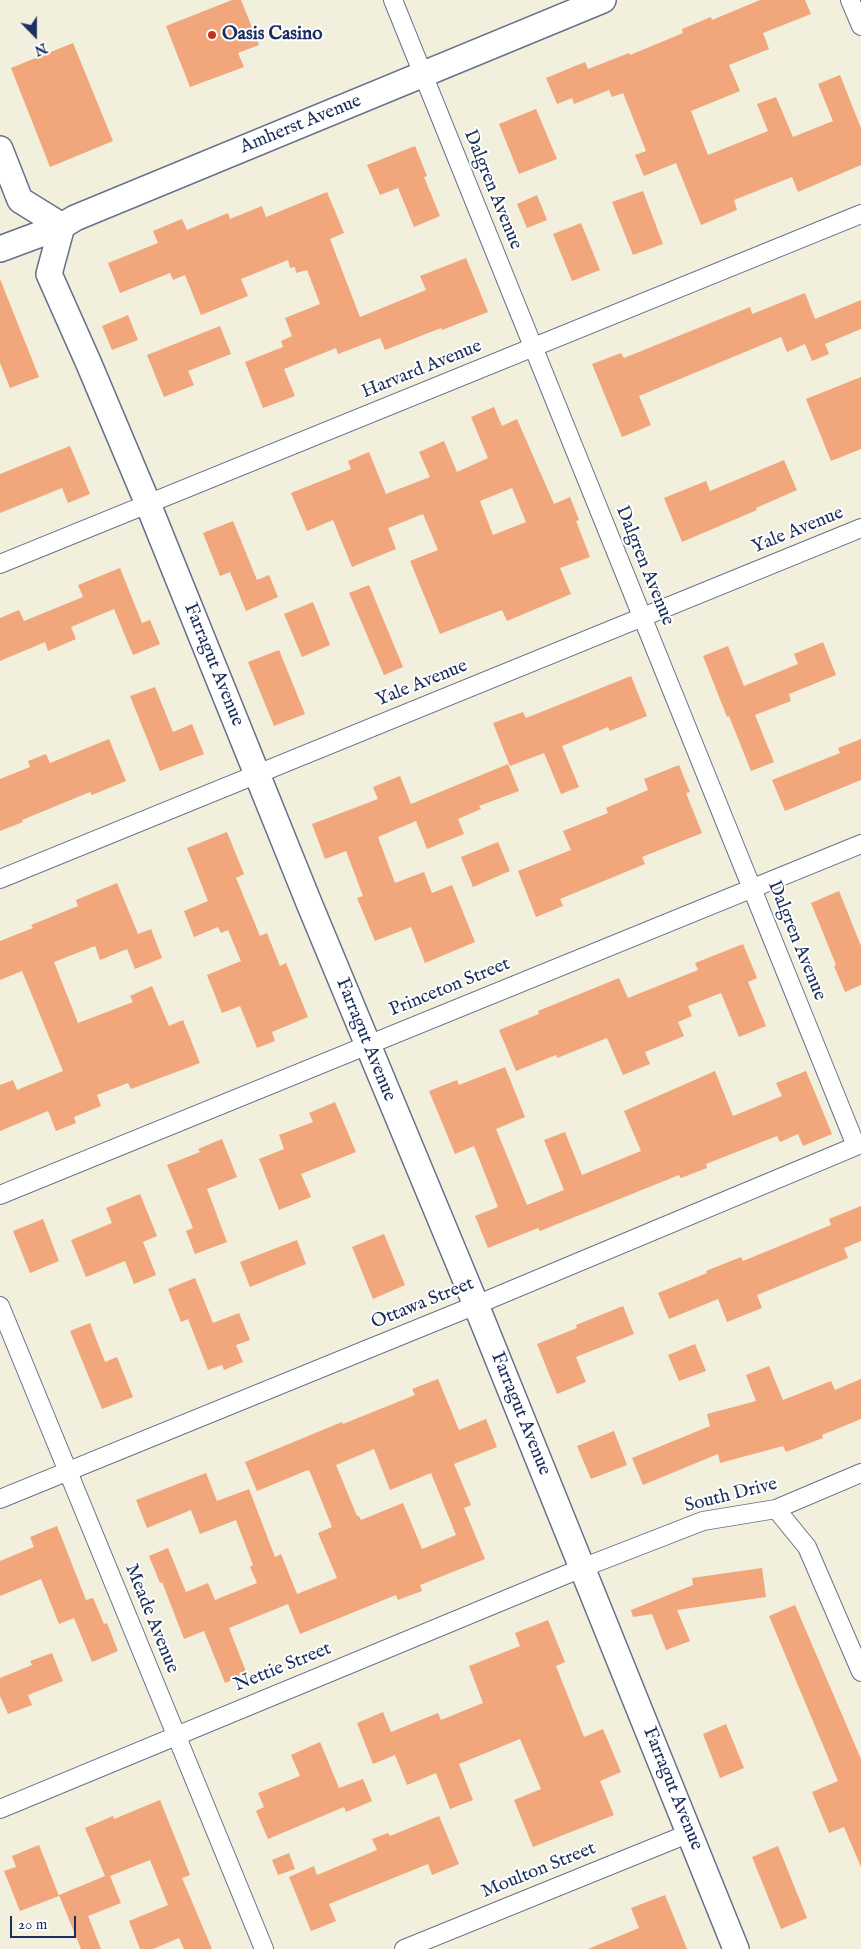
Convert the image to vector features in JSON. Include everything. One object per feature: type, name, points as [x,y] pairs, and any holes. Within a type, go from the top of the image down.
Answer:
[{"type":"street","name":"Dalgren Avenue","points":[[394,0],[422,75],[532,348],[752,889],[859,1146]]},
{"type":"street","name":"Amherst Avenue","points":[[0,249],[62,226],[84,214],[603,0]]},
{"type":"street","points":[[850,0],[861,26]]},
{"type":"street","points":[[0,149],[20,200],[62,226]]},
{"type":"street","name":"Harvard Avenue","points":[[0,564],[861,214]]},
{"type":"street","name":"Farragut Avenue","points":[[62,226],[48,274],[89,364],[148,504],[367,1045],[476,1305],[736,1949]]},
{"type":"street","name":"Yale Avenue","points":[[0,879],[861,528]]},
{"type":"street","name":"Princeton Street","points":[[0,1195],[861,844]]},
{"type":"street","name":"Ottawa Street","points":[[0,1499],[859,1146]]},
{"type":"street","name":"Meade Avenue","points":[[0,1306],[264,1949]]},
{"type":"street","name":"South Drive","points":[[582,1568],[703,1521],[776,1509],[861,1473]]},
{"type":"street","points":[[776,1509],[807,1547],[861,1672]]},
{"type":"street","name":"Nettie Street","points":[[0,1809],[582,1568]]},
{"type":"street","name":"Moulton Street","points":[[404,1949],[690,1833]]},
{"type":"building","name":"Oasis Casino","points":[[232,0],[241,0],[259,45],[238,53],[244,67],[190,87],[166,26]]},
{"type":"building","points":[[760,0],[805,0],[811,14],[763,33],[769,49],[729,65],[740,91],[691,111],[708,155],[768,131],[757,104],[776,97],[793,137],[833,121],[818,84],[840,75],[861,128],[861,165],[798,192],[792,177],[734,200],[737,210],[701,225],[676,163],[644,176],[635,155],[646,151],[623,93],[612,97],[609,90],[574,104],[572,98],[557,104],[546,78],[585,62],[588,69],[629,53],[630,55],[683,33],[682,29],[711,17],[712,20]]},
{"type":"building","points":[[73,43],[113,141],[50,167],[11,68]]},
{"type":"building","points":[[536,109],[557,159],[519,174],[499,124]]},
{"type":"building","points":[[415,146],[427,176],[424,177],[440,216],[414,227],[398,188],[380,195],[367,165]]},
{"type":"building","points":[[643,191],[663,244],[633,255],[612,202]]},
{"type":"building","points":[[327,192],[344,233],[330,239],[360,317],[426,290],[420,276],[466,258],[488,312],[385,350],[380,338],[338,354],[336,348],[284,369],[295,396],[263,408],[245,362],[283,347],[281,341],[292,336],[285,318],[320,304],[307,270],[296,273],[295,267],[290,268],[288,260],[241,279],[248,296],[201,315],[185,275],[173,280],[170,273],[120,293],[108,263],[158,243],[153,231],[182,219],[187,230],[228,213],[230,219],[262,206],[266,217]]},
{"type":"building","points":[[537,195],[547,220],[527,228],[517,204]]},
{"type":"building","points":[[581,223],[600,270],[572,281],[553,234]]},
{"type":"building","points":[[0,279],[39,377],[10,388],[0,363]]},
{"type":"building","points":[[805,293],[815,319],[861,300],[861,329],[825,344],[829,354],[812,361],[805,344],[787,352],[781,337],[639,396],[651,425],[622,437],[592,364],[621,353],[624,358],[750,307],[752,314]]},
{"type":"building","points":[[128,315],[138,340],[112,350],[102,326]]},
{"type":"building","points":[[220,326],[231,354],[188,371],[194,385],[164,397],[147,355]]},
{"type":"building","points":[[861,377],[861,449],[831,461],[806,399]]},
{"type":"building","points":[[494,407],[502,426],[517,419],[554,504],[570,497],[579,520],[576,521],[590,557],[560,568],[571,594],[507,621],[502,610],[440,634],[410,561],[438,550],[423,514],[388,528],[396,549],[352,567],[333,520],[307,531],[291,493],[351,469],[348,461],[369,452],[386,494],[430,477],[419,452],[444,441],[457,472],[488,458],[471,417]],"holes":[[[512,488],[526,522],[493,535],[480,501]]]},
{"type":"building","points":[[70,446],[90,494],[68,503],[62,488],[0,513],[0,474]]},
{"type":"building","points":[[784,460],[797,490],[756,508],[757,510],[682,542],[664,498],[706,481],[710,491]]},
{"type":"building","points":[[233,521],[257,580],[269,575],[278,597],[246,611],[230,572],[220,576],[203,533]]},
{"type":"building","points":[[120,568],[142,623],[150,620],[160,644],[133,655],[114,609],[71,627],[76,639],[48,651],[45,642],[0,661],[0,618],[19,610],[24,621],[83,597],[78,585]]},
{"type":"building","points":[[369,585],[403,667],[384,675],[349,593]]},
{"type":"building","points":[[313,602],[330,645],[302,657],[284,614]]},
{"type":"building","points":[[823,642],[836,675],[789,694],[791,701],[755,715],[774,762],[751,771],[703,656],[728,646],[744,686],[798,664],[794,654]]},
{"type":"building","points":[[279,650],[305,714],[274,726],[248,662]]},
{"type":"building","points":[[631,676],[647,716],[610,731],[608,727],[562,746],[579,787],[561,794],[544,753],[510,766],[493,723],[523,712],[526,718]]},
{"type":"building","points":[[155,687],[173,732],[192,724],[204,754],[160,771],[130,696]]},
{"type":"building","points":[[109,739],[126,781],[92,795],[90,792],[0,831],[0,779],[30,767],[28,761],[46,754],[50,763]]},
{"type":"building","points":[[861,739],[861,780],[785,811],[772,780],[840,753],[838,748]]},
{"type":"building","points":[[508,764],[519,791],[479,806],[481,809],[458,819],[464,834],[427,849],[416,821],[378,837],[395,883],[424,872],[432,893],[452,885],[475,942],[425,963],[411,927],[375,941],[357,898],[363,896],[346,851],[325,859],[312,824],[378,799],[373,787],[400,776],[411,804]]},
{"type":"building","points":[[679,765],[690,792],[686,793],[702,833],[642,857],[645,864],[560,899],[563,906],[536,917],[518,871],[571,850],[563,831],[608,813],[606,808],[648,790],[644,779]]},
{"type":"building","points":[[227,832],[244,874],[236,878],[260,936],[267,933],[280,966],[286,963],[308,1017],[272,1032],[275,1041],[257,1048],[240,1006],[222,1013],[207,975],[241,961],[228,930],[221,933],[218,927],[194,937],[184,911],[208,901],[187,848]]},
{"type":"building","points":[[498,842],[510,871],[473,887],[461,857]]},
{"type":"building","points":[[117,883],[138,934],[151,929],[162,958],[135,969],[127,949],[100,960],[95,946],[54,962],[78,1023],[133,1002],[130,996],[152,986],[169,1026],[183,1020],[200,1063],[131,1089],[128,1083],[97,1095],[101,1106],[74,1117],[76,1123],[56,1131],[48,1111],[0,1131],[0,1085],[13,1080],[17,1090],[63,1071],[22,971],[0,980],[0,941],[33,928],[31,925],[78,906],[76,900]]},
{"type":"building","points":[[839,891],[861,946],[861,985],[845,992],[811,903]]},
{"type":"building","points":[[743,944],[757,978],[748,982],[766,1026],[739,1037],[721,993],[688,1006],[692,1016],[678,1022],[684,1036],[645,1052],[650,1064],[623,1075],[607,1038],[557,1058],[556,1055],[516,1071],[499,1030],[539,1014],[538,1011],[619,978],[628,998],[698,970],[695,963]]},
{"type":"building","points":[[505,1067],[525,1117],[496,1129],[527,1205],[564,1190],[544,1140],[565,1132],[582,1175],[641,1151],[624,1111],[715,1071],[733,1116],[782,1096],[776,1083],[806,1071],[832,1134],[803,1146],[798,1134],[780,1142],[777,1136],[706,1164],[707,1168],[681,1178],[679,1175],[540,1231],[538,1228],[488,1248],[475,1216],[498,1207],[474,1146],[455,1154],[429,1091],[457,1080],[459,1085]]},
{"type":"building","points":[[335,1102],[356,1152],[301,1174],[311,1197],[279,1210],[259,1159],[284,1149],[279,1135],[313,1122],[309,1113]]},
{"type":"building","points":[[222,1139],[237,1177],[207,1189],[227,1242],[195,1254],[186,1231],[193,1228],[167,1165],[200,1152],[198,1149]]},
{"type":"building","points":[[140,1194],[157,1236],[143,1242],[156,1275],[134,1284],[125,1261],[86,1277],[71,1240],[112,1223],[106,1208]]},
{"type":"building","points":[[861,1206],[861,1241],[844,1248],[848,1258],[757,1295],[762,1308],[727,1322],[718,1299],[669,1319],[658,1293],[741,1257],[743,1261],[831,1225],[829,1219]]},
{"type":"building","points":[[43,1219],[59,1261],[30,1273],[13,1231]]},
{"type":"building","points":[[384,1234],[405,1285],[373,1299],[352,1247]]},
{"type":"building","points":[[297,1240],[306,1264],[250,1287],[240,1262]]},
{"type":"building","points":[[195,1278],[213,1323],[239,1313],[250,1340],[236,1345],[243,1362],[224,1370],[222,1365],[208,1370],[188,1319],[181,1322],[168,1289]]},
{"type":"building","points":[[623,1306],[634,1334],[576,1357],[586,1382],[557,1394],[537,1344],[577,1328],[576,1325]]},
{"type":"building","points":[[90,1323],[105,1362],[117,1357],[133,1397],[102,1409],[70,1331]]},
{"type":"building","points":[[695,1344],[706,1371],[679,1381],[668,1355]]},
{"type":"building","points":[[769,1366],[783,1400],[831,1381],[835,1390],[861,1379],[861,1419],[822,1435],[823,1438],[786,1452],[783,1446],[720,1463],[718,1454],[643,1485],[632,1458],[710,1426],[707,1414],[756,1401],[746,1375]]},
{"type":"building","points":[[438,1379],[459,1430],[486,1419],[497,1447],[454,1464],[471,1505],[464,1508],[485,1559],[420,1585],[422,1591],[398,1600],[396,1595],[300,1634],[288,1604],[229,1628],[247,1674],[225,1683],[204,1631],[184,1639],[162,1582],[160,1583],[149,1556],[168,1548],[186,1592],[208,1583],[215,1600],[257,1583],[250,1567],[253,1565],[236,1520],[200,1534],[191,1510],[147,1528],[136,1500],[206,1473],[217,1501],[249,1489],[275,1557],[281,1554],[297,1594],[337,1578],[318,1533],[332,1527],[310,1472],[308,1470],[257,1491],[245,1462],[342,1422],[343,1424],[415,1395],[412,1389]],"holes":[[[374,1449],[390,1490],[431,1473],[456,1535],[422,1549],[403,1503],[361,1520],[357,1516],[336,1465]]]},
{"type":"building","points":[[614,1431],[627,1465],[591,1479],[577,1446]]},
{"type":"building","points":[[57,1526],[86,1600],[93,1598],[104,1624],[107,1623],[118,1651],[92,1662],[74,1618],[59,1624],[41,1579],[0,1596],[0,1561],[34,1547],[30,1537]]},
{"type":"building","points":[[762,1568],[766,1597],[677,1610],[690,1641],[666,1650],[652,1614],[633,1617],[631,1610],[693,1585],[692,1578]]},
{"type":"building","points":[[795,1605],[861,1759],[861,1867],[844,1827],[829,1833],[812,1792],[838,1781],[769,1616]]},
{"type":"building","points":[[548,1620],[565,1662],[556,1666],[584,1737],[603,1729],[621,1772],[600,1781],[614,1815],[533,1847],[514,1800],[541,1789],[520,1739],[459,1764],[473,1800],[450,1809],[436,1773],[407,1785],[395,1755],[373,1764],[357,1723],[383,1712],[391,1732],[438,1713],[441,1720],[483,1703],[469,1666],[520,1646],[515,1633]]},
{"type":"building","points":[[52,1653],[63,1681],[28,1695],[32,1705],[8,1714],[0,1696],[0,1678],[32,1665],[30,1661]]},
{"type":"building","points":[[726,1724],[744,1768],[720,1778],[703,1734]]},
{"type":"building","points":[[320,1742],[339,1788],[363,1779],[372,1801],[346,1812],[344,1807],[268,1839],[256,1811],[264,1807],[258,1793],[300,1776],[291,1755]]},
{"type":"building","points":[[160,1800],[190,1875],[182,1878],[212,1949],[184,1949],[179,1938],[153,1949],[140,1949],[129,1921],[168,1905],[150,1860],[110,1876],[121,1903],[88,1916],[101,1949],[81,1949],[59,1895],[105,1876],[85,1828],[113,1816],[114,1819]]},
{"type":"building","points":[[439,1816],[459,1864],[432,1875],[428,1864],[329,1904],[336,1921],[311,1931],[289,1877],[314,1866],[317,1875],[377,1850],[372,1839],[388,1833],[390,1836]]},
{"type":"building","points":[[39,1845],[59,1896],[20,1911],[4,1871],[16,1867],[12,1856]]},
{"type":"building","points":[[778,1846],[807,1918],[781,1929],[752,1857]]},
{"type":"building","points":[[289,1853],[295,1869],[278,1875],[272,1860]]},
{"type":"building","points":[[665,1895],[687,1949],[588,1949],[639,1928],[631,1908]]},
{"type":"place","name":"Oasis Casino","points":[[212,35]]}]
